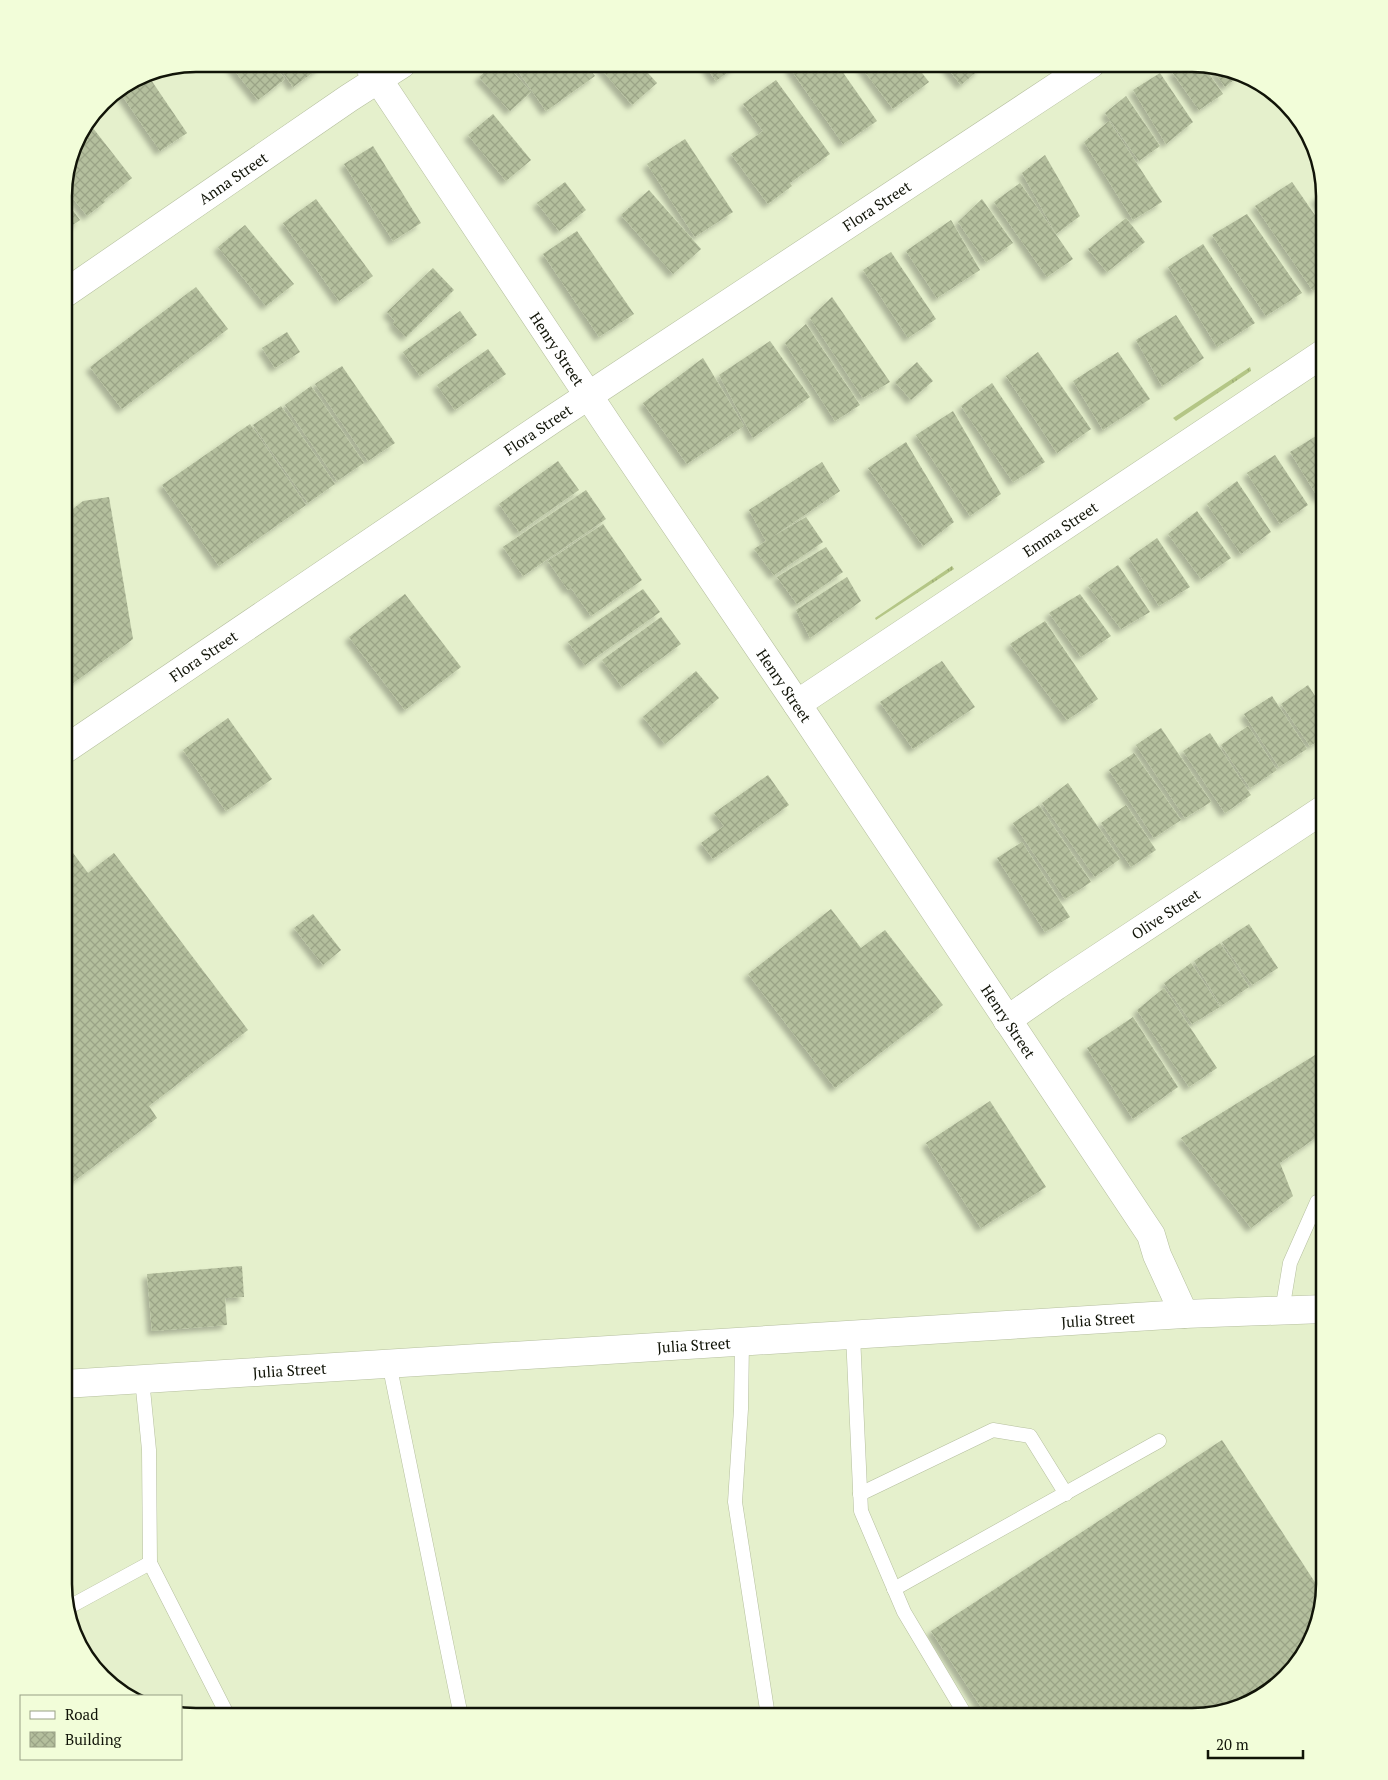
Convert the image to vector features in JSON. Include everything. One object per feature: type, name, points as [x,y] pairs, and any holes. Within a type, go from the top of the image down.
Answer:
[{"type":"street","name":"Anna Street","points":[[73,288],[370,73]]},
{"type":"street","name":"Henry Street","points":[[374,73],[589,396],[798,704],[1150,1235],[1184,1314]]},
{"type":"street","name":"Flora Street","points":[[73,744],[589,396],[1077,73]]},
{"type":"street","name":"Emma Street","points":[[798,704],[1316,358]]},
{"type":"street","name":"Olive Street","points":[[1007,1020],[1316,814]]},
{"type":"street","name":"Julia Street","points":[[72,1383],[1184,1314],[1316,1309]]},
{"type":"lane","points":[[1282,1311],[1290,1263],[1316,1204]]},
{"type":"lane","points":[[853,1335],[861,1511],[904,1612],[961,1708]]},
{"type":"lane","points":[[742,1342],[742,1409],[735,1502],[767,1708]]},
{"type":"lane","points":[[389,1363],[459,1708]]},
{"type":"lane","points":[[142,1379],[148,1450],[150,1563],[224,1708]]},
{"type":"lane","points":[[860,1494],[993,1430],[1030,1436],[1066,1494]]},
{"type":"lane","points":[[894,1590],[1159,1441]]},
{"type":"lane","points":[[75,1604],[150,1563]]},
{"type":"green space","points":[[1250,367],[1251,371],[1176,421],[1173,418]]},
{"type":"green space","points":[[952,566],[954,569],[876,620],[875,618]]},
{"type":"building","points":[[236,73],[280,73],[285,79],[258,100]]},
{"type":"building","points":[[283,73],[312,73],[293,87]]},
{"type":"building","points":[[484,73],[514,73],[531,92],[510,111],[479,77]]},
{"type":"building","points":[[519,73],[593,73],[595,76],[546,111]]},
{"type":"building","points":[[605,73],[648,73],[657,83],[632,105]]},
{"type":"building","points":[[710,73],[727,73],[716,81]]},
{"type":"building","points":[[793,73],[843,73],[877,121],[843,144]]},
{"type":"building","points":[[866,73],[922,73],[929,82],[893,109]]},
{"type":"building","points":[[951,73],[975,73],[961,85]]},
{"type":"building","points":[[1160,73],[1193,122],[1166,144],[1133,90]]},
{"type":"building","points":[[1173,73],[1209,74],[1223,94],[1199,110]]},
{"type":"building","points":[[1217,76],[1234,80],[1225,87]]},
{"type":"building","points":[[776,80],[830,154],[790,183],[792,186],[768,204],[731,154],[763,131],[743,104]]},
{"type":"building","points":[[152,81],[187,133],[160,151],[123,97]]},
{"type":"building","points":[[1126,96],[1160,146],[1139,161],[1105,113]]},
{"type":"building","points":[[493,114],[531,160],[506,181],[468,135]]},
{"type":"building","points":[[1109,121],[1162,202],[1133,220],[1084,142]]},
{"type":"building","points":[[93,128],[132,178],[87,216],[73,198],[73,189],[82,149]]},
{"type":"building","points":[[685,139],[733,212],[695,237],[647,164]]},
{"type":"building","points":[[373,146],[421,223],[393,241],[344,164]]},
{"type":"building","points":[[1045,155],[1080,216],[1056,234],[1022,173]]},
{"type":"building","points":[[565,182],[586,210],[559,231],[537,203]]},
{"type":"building","points":[[1292,182],[1316,216],[1316,289],[1313,291],[1255,206]]},
{"type":"building","points":[[1020,183],[1073,259],[1047,277],[994,202]]},
{"type":"building","points":[[649,190],[701,249],[673,274],[621,215]]},
{"type":"building","points":[[316,199],[373,276],[339,301],[283,223]]},
{"type":"building","points":[[982,199],[1013,243],[986,262],[958,222]]},
{"type":"building","points":[[73,210],[80,220],[73,225]]},
{"type":"building","points":[[1247,214],[1302,293],[1266,316],[1212,235]]},
{"type":"building","points":[[1126,218],[1145,242],[1107,272],[1088,249]]},
{"type":"building","points":[[951,220],[980,270],[937,298],[906,251]]},
{"type":"building","points":[[245,225],[294,284],[266,306],[218,247]]},
{"type":"building","points":[[577,231],[634,314],[599,337],[543,254]]},
{"type":"building","points":[[1203,244],[1255,323],[1217,347],[1168,267]]},
{"type":"building","points":[[891,252],[936,319],[908,338],[863,270]]},
{"type":"building","points":[[433,268],[454,290],[406,337],[393,324],[395,321],[387,312]]},
{"type":"building","points":[[196,287],[228,329],[122,409],[90,367]]},
{"type":"building","points":[[832,297],[890,382],[863,398],[810,318]]},
{"type":"building","points":[[460,311],[477,335],[420,376],[403,352]]},
{"type":"building","points":[[1176,315],[1204,358],[1162,386],[1136,340]]},
{"type":"building","points":[[806,324],[860,405],[835,421],[785,343]]},
{"type":"building","points":[[287,332],[300,352],[275,368],[262,348]]},
{"type":"building","points":[[770,341],[810,397],[753,438],[719,375]]},
{"type":"building","points":[[488,349],[506,374],[455,410],[437,385]]},
{"type":"building","points":[[1038,352],[1091,429],[1057,453],[1006,376]]},
{"type":"building","points":[[1118,352],[1150,399],[1103,430],[1073,381]]},
{"type":"building","points":[[703,358],[744,426],[687,464],[643,403]]},
{"type":"building","points":[[917,362],[933,381],[911,400],[895,382]]},
{"type":"building","points":[[342,366],[395,443],[368,461],[315,384]]},
{"type":"building","points":[[992,383],[1045,462],[1013,482],[961,406]]},
{"type":"building","points":[[311,386],[364,463],[337,481],[285,405]]},
{"type":"building","points":[[281,406],[335,484],[308,503],[253,425]]},
{"type":"building","points":[[953,411],[1001,494],[970,516],[916,435]]},
{"type":"building","points":[[250,424],[306,505],[219,566],[162,485]]},
{"type":"building","points":[[1316,436],[1316,494],[1290,452]]},
{"type":"building","points":[[906,442],[954,522],[923,546],[868,468]]},
{"type":"building","points":[[1275,455],[1308,505],[1280,524],[1247,473]]},
{"type":"building","points":[[558,461],[579,490],[519,532],[499,504]]},
{"type":"building","points":[[822,462],[840,491],[772,537],[806,517],[823,542],[774,575],[754,549],[766,541],[749,510]]},
{"type":"building","points":[[1237,481],[1271,532],[1241,554],[1207,504]]},
{"type":"building","points":[[586,490],[606,519],[523,576],[503,547]]},
{"type":"building","points":[[109,497],[133,639],[73,684],[73,509],[83,501]]},
{"type":"building","points":[[1197,511],[1231,558],[1201,579],[1168,534]]},
{"type":"building","points":[[603,524],[642,580],[591,616],[571,588],[568,590],[548,561]]},
{"type":"building","points":[[1157,538],[1190,587],[1159,606],[1129,558]]},
{"type":"building","points":[[826,547],[843,572],[797,604],[777,577]]},
{"type":"building","points":[[1118,565],[1150,612],[1121,629],[1088,586]]},
{"type":"building","points":[[847,577],[861,601],[810,638],[796,610]]},
{"type":"building","points":[[643,589],[660,612],[585,665],[568,642]]},
{"type":"building","points":[[405,594],[461,667],[405,710],[349,637]]},
{"type":"building","points":[[1080,594],[1111,636],[1081,657],[1049,613]]},
{"type":"building","points":[[661,617],[681,644],[622,687],[602,660]]},
{"type":"building","points":[[1045,621],[1098,699],[1067,720],[1010,644]]},
{"type":"building","points":[[942,661],[975,707],[913,749],[880,702]]},
{"type":"building","points":[[696,671],[719,698],[665,744],[643,717]]},
{"type":"building","points":[[1308,685],[1316,698],[1316,742],[1310,746],[1281,704]]},
{"type":"building","points":[[1272,696],[1307,749],[1279,767],[1244,714]]},
{"type":"building","points":[[228,718],[272,779],[226,811],[183,750]]},
{"type":"building","points":[[1248,726],[1277,770],[1250,788],[1221,745]]},
{"type":"building","points":[[1161,728],[1211,802],[1185,818],[1136,745]]},
{"type":"building","points":[[1210,733],[1251,795],[1225,813],[1183,751]]},
{"type":"building","points":[[1134,753],[1181,820],[1154,838],[1109,770]]},
{"type":"building","points":[[768,775],[789,805],[713,859],[701,843],[724,826],[714,813]]},
{"type":"building","points":[[1068,783],[1120,859],[1095,877],[1042,803]]},
{"type":"building","points":[[1039,805],[1091,882],[1065,899],[1013,823]]},
{"type":"building","points":[[1126,805],[1156,850],[1131,867],[1101,823]]},
{"type":"building","points":[[1022,842],[1070,917],[1045,932],[997,858]]},
{"type":"building","points":[[73,852],[88,873],[114,853],[248,1030],[149,1106],[157,1118],[72,1183]]},
{"type":"building","points":[[831,909],[861,948],[885,930],[943,1005],[835,1088],[748,974]]},
{"type":"building","points":[[313,914],[341,950],[323,965],[294,928]]},
{"type":"building","points":[[1249,924],[1278,968],[1252,985],[1222,942]]},
{"type":"building","points":[[1220,943],[1249,987],[1221,1006],[1194,961]]},
{"type":"building","points":[[1191,963],[1220,1007],[1192,1024],[1164,983]]},
{"type":"building","points":[[1164,988],[1217,1068],[1189,1087],[1137,1010]]},
{"type":"building","points":[[1133,1017],[1178,1087],[1133,1119],[1087,1048]]},
{"type":"building","points":[[1315,1055],[1316,1138],[1280,1163],[1293,1196],[1251,1228],[1181,1138]]},
{"type":"building","points":[[990,1101],[1046,1187],[981,1228],[926,1143]]},
{"type":"building","points":[[242,1266],[244,1297],[225,1298],[227,1325],[152,1331],[147,1274]]},
{"type":"building","points":[[1222,1440],[1316,1584],[1313,1607],[1303,1638],[1285,1665],[1273,1677],[1260,1687],[1239,1698],[1223,1703],[1191,1708],[982,1708],[931,1631]]}]
